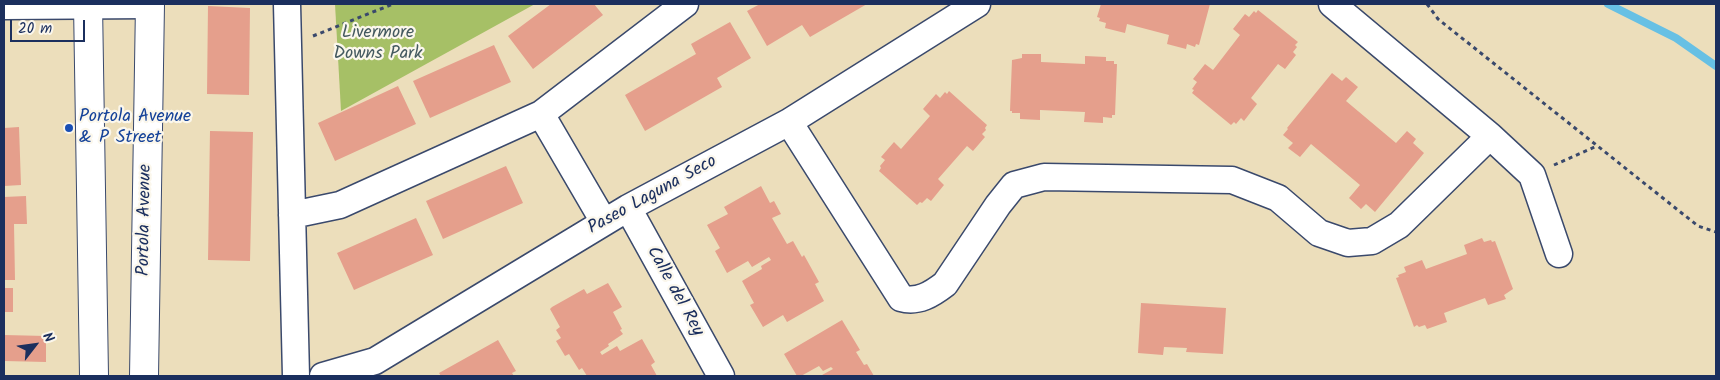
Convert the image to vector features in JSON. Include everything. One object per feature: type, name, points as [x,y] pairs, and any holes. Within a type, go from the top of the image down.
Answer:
[{"type":"main road","points":[[88,5],[94,376]]},
{"type":"main road","name":"Portola Avenue","points":[[144,376],[150,5]]},
{"type":"street","points":[[287,4],[296,376]]},
{"type":"street","points":[[292,215],[340,205],[541,114],[684,4]]},
{"type":"street","name":"Paseo Laguna Seco","points":[[323,376],[379,369],[604,222],[789,122],[950,11],[977,4]]},
{"type":"street","points":[[1332,4],[1490,136],[1532,175],[1559,254]]},
{"type":"street","points":[[4,6],[150,5]]},
{"type":"street","points":[[541,114],[604,222]]},
{"type":"street","points":[[789,122],[901,298],[911,301],[934,292],[945,284],[998,205],[1014,185],[1044,177],[1232,180],[1278,198],[1319,233],[1348,243],[1372,241],[1399,225],[1490,136]]},
{"type":"street","name":"Calle del Rey","points":[[628,208],[721,376]]},
{"type":"path","points":[[338,26],[393,4]]},
{"type":"path","points":[[1427,4],[1438,19],[1698,226],[1716,232]]},
{"type":"path","points":[[1532,175],[1597,146]]},
{"type":"green space","name":"Livermore Downs Park","points":[[335,4],[535,4],[341,111]]},
{"type":"building","points":[[551,4],[594,4],[603,15],[533,69],[508,36]]},
{"type":"building","points":[[760,4],[867,4],[810,37],[802,25],[767,46],[747,11]]},
{"type":"building","points":[[1101,4],[1210,4],[1199,45],[1196,44],[1195,47],[1187,44],[1186,49],[1167,44],[1169,35],[1127,24],[1125,33],[1105,28],[1106,23],[1099,21],[1100,18],[1097,17]]},
{"type":"building","points":[[208,6],[250,8],[249,95],[207,94]]},
{"type":"building","points":[[1258,10],[1298,42],[1293,52],[1296,55],[1285,69],[1278,64],[1251,98],[1257,104],[1244,121],[1241,118],[1236,124],[1234,122],[1231,125],[1192,93],[1194,90],[1192,89],[1197,82],[1193,79],[1205,64],[1213,70],[1240,35],[1233,29],[1245,14],[1249,17],[1254,11],[1256,13]]},
{"type":"building","points":[[730,22],[751,58],[717,78],[722,87],[645,131],[625,95],[696,54],[691,44]]},
{"type":"building","points":[[494,45],[511,82],[430,118],[413,81]]},
{"type":"building","points":[[1022,54],[1041,54],[1041,62],[1085,64],[1085,56],[1106,57],[1106,61],[1114,61],[1114,64],[1117,64],[1115,115],[1112,115],[1112,118],[1103,117],[1103,123],[1084,122],[1085,112],[1040,110],[1040,120],[1020,119],[1020,113],[1012,113],[1010,111],[1012,60],[1022,58]]},
{"type":"building","points":[[1332,73],[1342,81],[1346,77],[1358,87],[1346,101],[1396,143],[1407,131],[1416,139],[1413,143],[1424,153],[1375,212],[1366,204],[1361,209],[1349,198],[1360,185],[1311,144],[1300,157],[1288,148],[1293,143],[1283,135]]},
{"type":"building","points":[[398,86],[416,124],[335,161],[318,123]]},
{"type":"building","points":[[949,91],[987,125],[986,130],[982,134],[985,137],[973,151],[967,146],[938,179],[944,185],[931,201],[927,198],[917,205],[879,171],[880,166],[885,160],[881,157],[894,142],[901,149],[930,116],[923,109],[936,94],[940,98],[945,92],[947,94]]},
{"type":"building","points":[[19,127],[21,185],[4,186],[4,128]]},
{"type":"building","points":[[210,131],[253,132],[250,261],[208,260]]},
{"type":"building","points":[[506,166],[523,203],[443,239],[426,201]]},
{"type":"building","points":[[761,186],[770,203],[774,201],[781,214],[772,218],[787,244],[793,241],[802,257],[804,255],[819,282],[815,284],[824,301],[787,322],[783,315],[763,327],[750,305],[754,303],[742,281],[762,269],[761,266],[771,260],[769,257],[752,267],[748,261],[727,273],[715,251],[720,248],[707,225],[728,214],[724,207]]},
{"type":"building","points":[[26,196],[27,224],[14,224],[15,280],[4,280],[4,197]]},
{"type":"building","points":[[416,218],[433,255],[354,290],[337,253]]},
{"type":"building","points":[[1482,238],[1484,242],[1495,241],[1513,289],[1504,295],[1506,299],[1488,305],[1485,298],[1444,313],[1447,322],[1427,329],[1425,325],[1414,327],[1396,278],[1399,277],[1398,275],[1406,272],[1404,267],[1422,260],[1426,269],[1467,254],[1464,245]]},
{"type":"building","points":[[608,283],[622,307],[613,312],[623,334],[600,352],[602,355],[617,346],[620,351],[642,339],[655,362],[651,365],[657,376],[587,376],[582,368],[579,370],[569,354],[565,356],[556,341],[561,338],[556,330],[560,327],[550,309],[584,289],[587,294]]},
{"type":"building","points":[[4,288],[13,288],[13,312],[4,312]]},
{"type":"building","points":[[1141,303],[1226,308],[1223,354],[1186,352],[1187,348],[1164,347],[1163,355],[1138,353]]},
{"type":"building","points":[[842,320],[860,350],[856,352],[864,365],[867,364],[874,376],[823,376],[833,369],[831,367],[823,371],[819,366],[801,376],[797,376],[784,354]]},
{"type":"building","points":[[4,335],[46,336],[46,362],[4,361]]},
{"type":"building","points":[[498,340],[516,371],[512,373],[514,376],[441,376],[439,373]]},
{"type":"waterway","points":[[1608,4],[1676,38],[1716,66]]},
{"type":"place","name":"Portola Avenue & P Street","points":[[69,128]]}]
